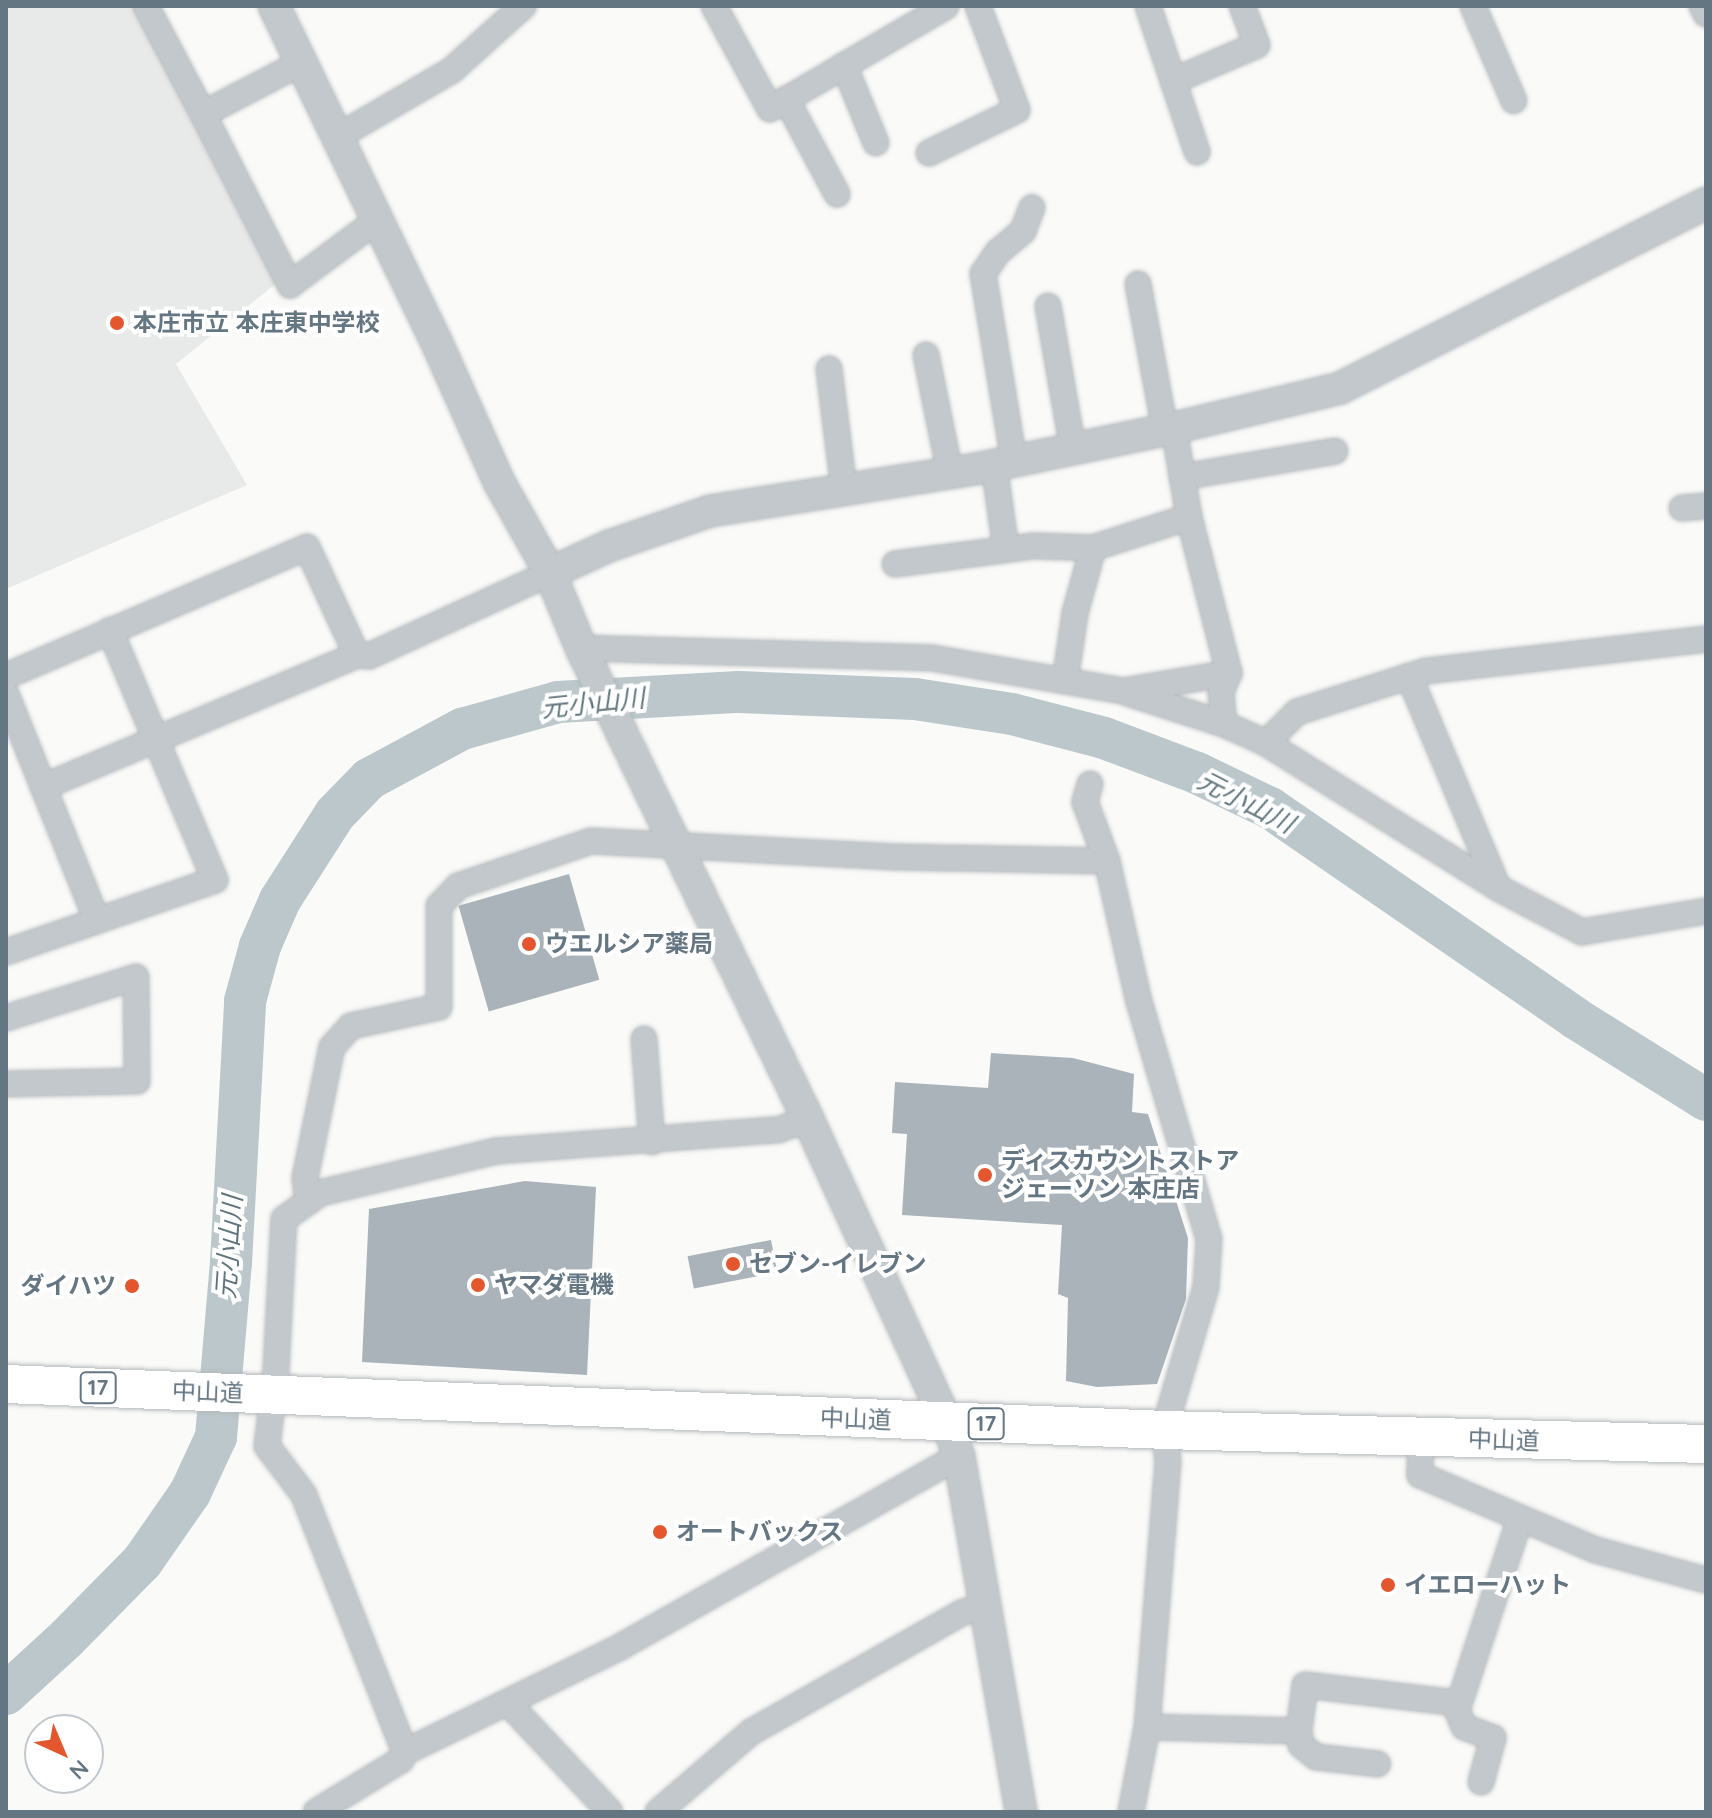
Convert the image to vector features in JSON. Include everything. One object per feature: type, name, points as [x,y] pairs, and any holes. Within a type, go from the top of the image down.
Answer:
[{"type":"highway","name":"中山道","points":[[6,1384],[269,1395],[953,1439],[1164,1430],[1706,1444]]},
{"type":"street","points":[[146,6],[290,285],[376,221]]},
{"type":"street","points":[[274,6],[436,341],[499,482],[550,573],[584,654],[808,1119],[953,1439],[1021,1812]]},
{"type":"street","points":[[337,137],[452,70],[523,6]]},
{"type":"street","points":[[714,6],[770,109],[946,6]]},
{"type":"street","points":[[929,153],[1017,110],[978,6]]},
{"type":"street","points":[[1148,6],[1197,152]]},
{"type":"street","points":[[1173,81],[1257,45],[1242,6]]},
{"type":"street","points":[[1473,6],[1514,101]]},
{"type":"street","points":[[1702,6],[1706,14]]},
{"type":"street","points":[[203,114],[301,63]]},
{"type":"street","points":[[844,65],[876,143]]},
{"type":"street","points":[[786,99],[837,194]]},
{"type":"street","points":[[43,787],[357,655],[369,656],[609,546],[710,511],[1004,463],[1169,429],[1340,388],[1706,203]]},
{"type":"street","points":[[1006,549],[1004,463],[983,274],[998,252],[1023,231],[1032,208]]},
{"type":"street","points":[[1138,284],[1189,517],[1229,673],[1221,692],[1224,724]]},
{"type":"street","points":[[1048,306],[1073,449]]},
{"type":"street","points":[[926,355],[950,473]]},
{"type":"street","points":[[829,369],[844,490]]},
{"type":"street","points":[[1182,477],[1335,451]]},
{"type":"street","points":[[895,564],[1034,546],[1093,548],[1189,517]]},
{"type":"street","points":[[6,676],[307,547],[357,655]]},
{"type":"street","points":[[1065,681],[1075,613],[1093,548]]},
{"type":"street","points":[[6,952],[215,880],[110,630]]},
{"type":"street","points":[[1266,743],[1297,712],[1426,671],[1706,639]]},
{"type":"street","points":[[584,654],[932,658],[1123,691],[1224,724],[1266,743],[1498,888],[1582,932],[1706,911]]},
{"type":"street","points":[[1123,691],[1229,673]]},
{"type":"street","points":[[1409,676],[1498,888]]},
{"type":"street","points":[[6,694],[97,920]]},
{"type":"street","points":[[1090,784],[1085,802],[1107,861],[1138,998],[1209,1239],[1206,1287],[1164,1430],[1168,1461],[1147,1727],[1131,1812]]},
{"type":"street","points":[[308,1202],[305,1178],[332,1047],[351,1026],[439,1007],[439,906],[458,886],[591,841],[895,857],[1107,861]]},
{"type":"street","points":[[6,1018],[136,977],[137,1081],[6,1084]]},
{"type":"street","points":[[644,1039],[652,1142]]},
{"type":"street","points":[[405,1752],[304,1495],[267,1446],[284,1219],[320,1193],[496,1151],[652,1142],[778,1130],[808,1119]]},
{"type":"street","points":[[1421,1438],[1420,1475],[1596,1550],[1706,1580]]},
{"type":"street","points":[[316,1812],[401,1760],[405,1752],[620,1647],[953,1439]]},
{"type":"street","points":[[1481,1782],[1493,1738],[1464,1727],[1457,1710],[1520,1518]]},
{"type":"street","points":[[658,1812],[751,1732],[961,1613],[984,1606]]},
{"type":"street","points":[[1378,1764],[1316,1757],[1301,1745],[1299,1731],[1305,1685],[1459,1703]]},
{"type":"street","points":[[508,1703],[610,1812]]},
{"type":"street","points":[[1147,1727],[1299,1731]]},
{"type":"shaded area","name":"本庄市立 本庄東中学校","points":[[6,6],[134,6],[279,281],[176,364],[247,485],[6,589]]},
{"type":"building","name":"ウエルシア薬局","points":[[569,874],[599,980],[489,1011],[458,906]]},
{"type":"building","points":[[991,1053],[1073,1058],[1134,1074],[1132,1112],[1148,1114],[1188,1238],[1186,1299],[1157,1384],[1097,1387],[1066,1381],[1068,1298],[1058,1294],[1062,1225],[902,1215],[907,1134],[892,1133],[895,1082],[988,1088]]},
{"type":"building","name":"ヤマダ電機","points":[[525,1181],[596,1187],[587,1375],[362,1362],[369,1209]]},
{"type":"building","name":"セブン-イレブン","points":[[771,1240],[777,1272],[694,1289],[688,1256]]},
{"type":"waterway","name":"元小山川","points":[[6,1694],[142,1562],[190,1493],[216,1437],[231,1263],[245,1001],[260,946],[280,900],[335,814],[369,779],[462,729],[558,702],[739,692],[915,699],[1012,714],[1104,738],[1197,773],[1270,808],[1575,1018],[1706,1100]]},
{"type":"place","name":"本庄市立 本庄東中学校","points":[[117,323]]},
{"type":"place","name":"ウエルシア薬局","points":[[529,944]]},
{"type":"place","name":"ディスカウントストア ジェーソン 本庄店","points":[[985,1175]]},
{"type":"place","name":"セブン-イレブン","points":[[733,1264]]},
{"type":"place","name":"ヤマダ電機","points":[[478,1285]]},
{"type":"place","name":"ダイハツ","points":[[132,1286]]},
{"type":"place","name":"オートバックス","points":[[660,1532]]},
{"type":"place","name":"イエローハット","points":[[1388,1585]]}]
